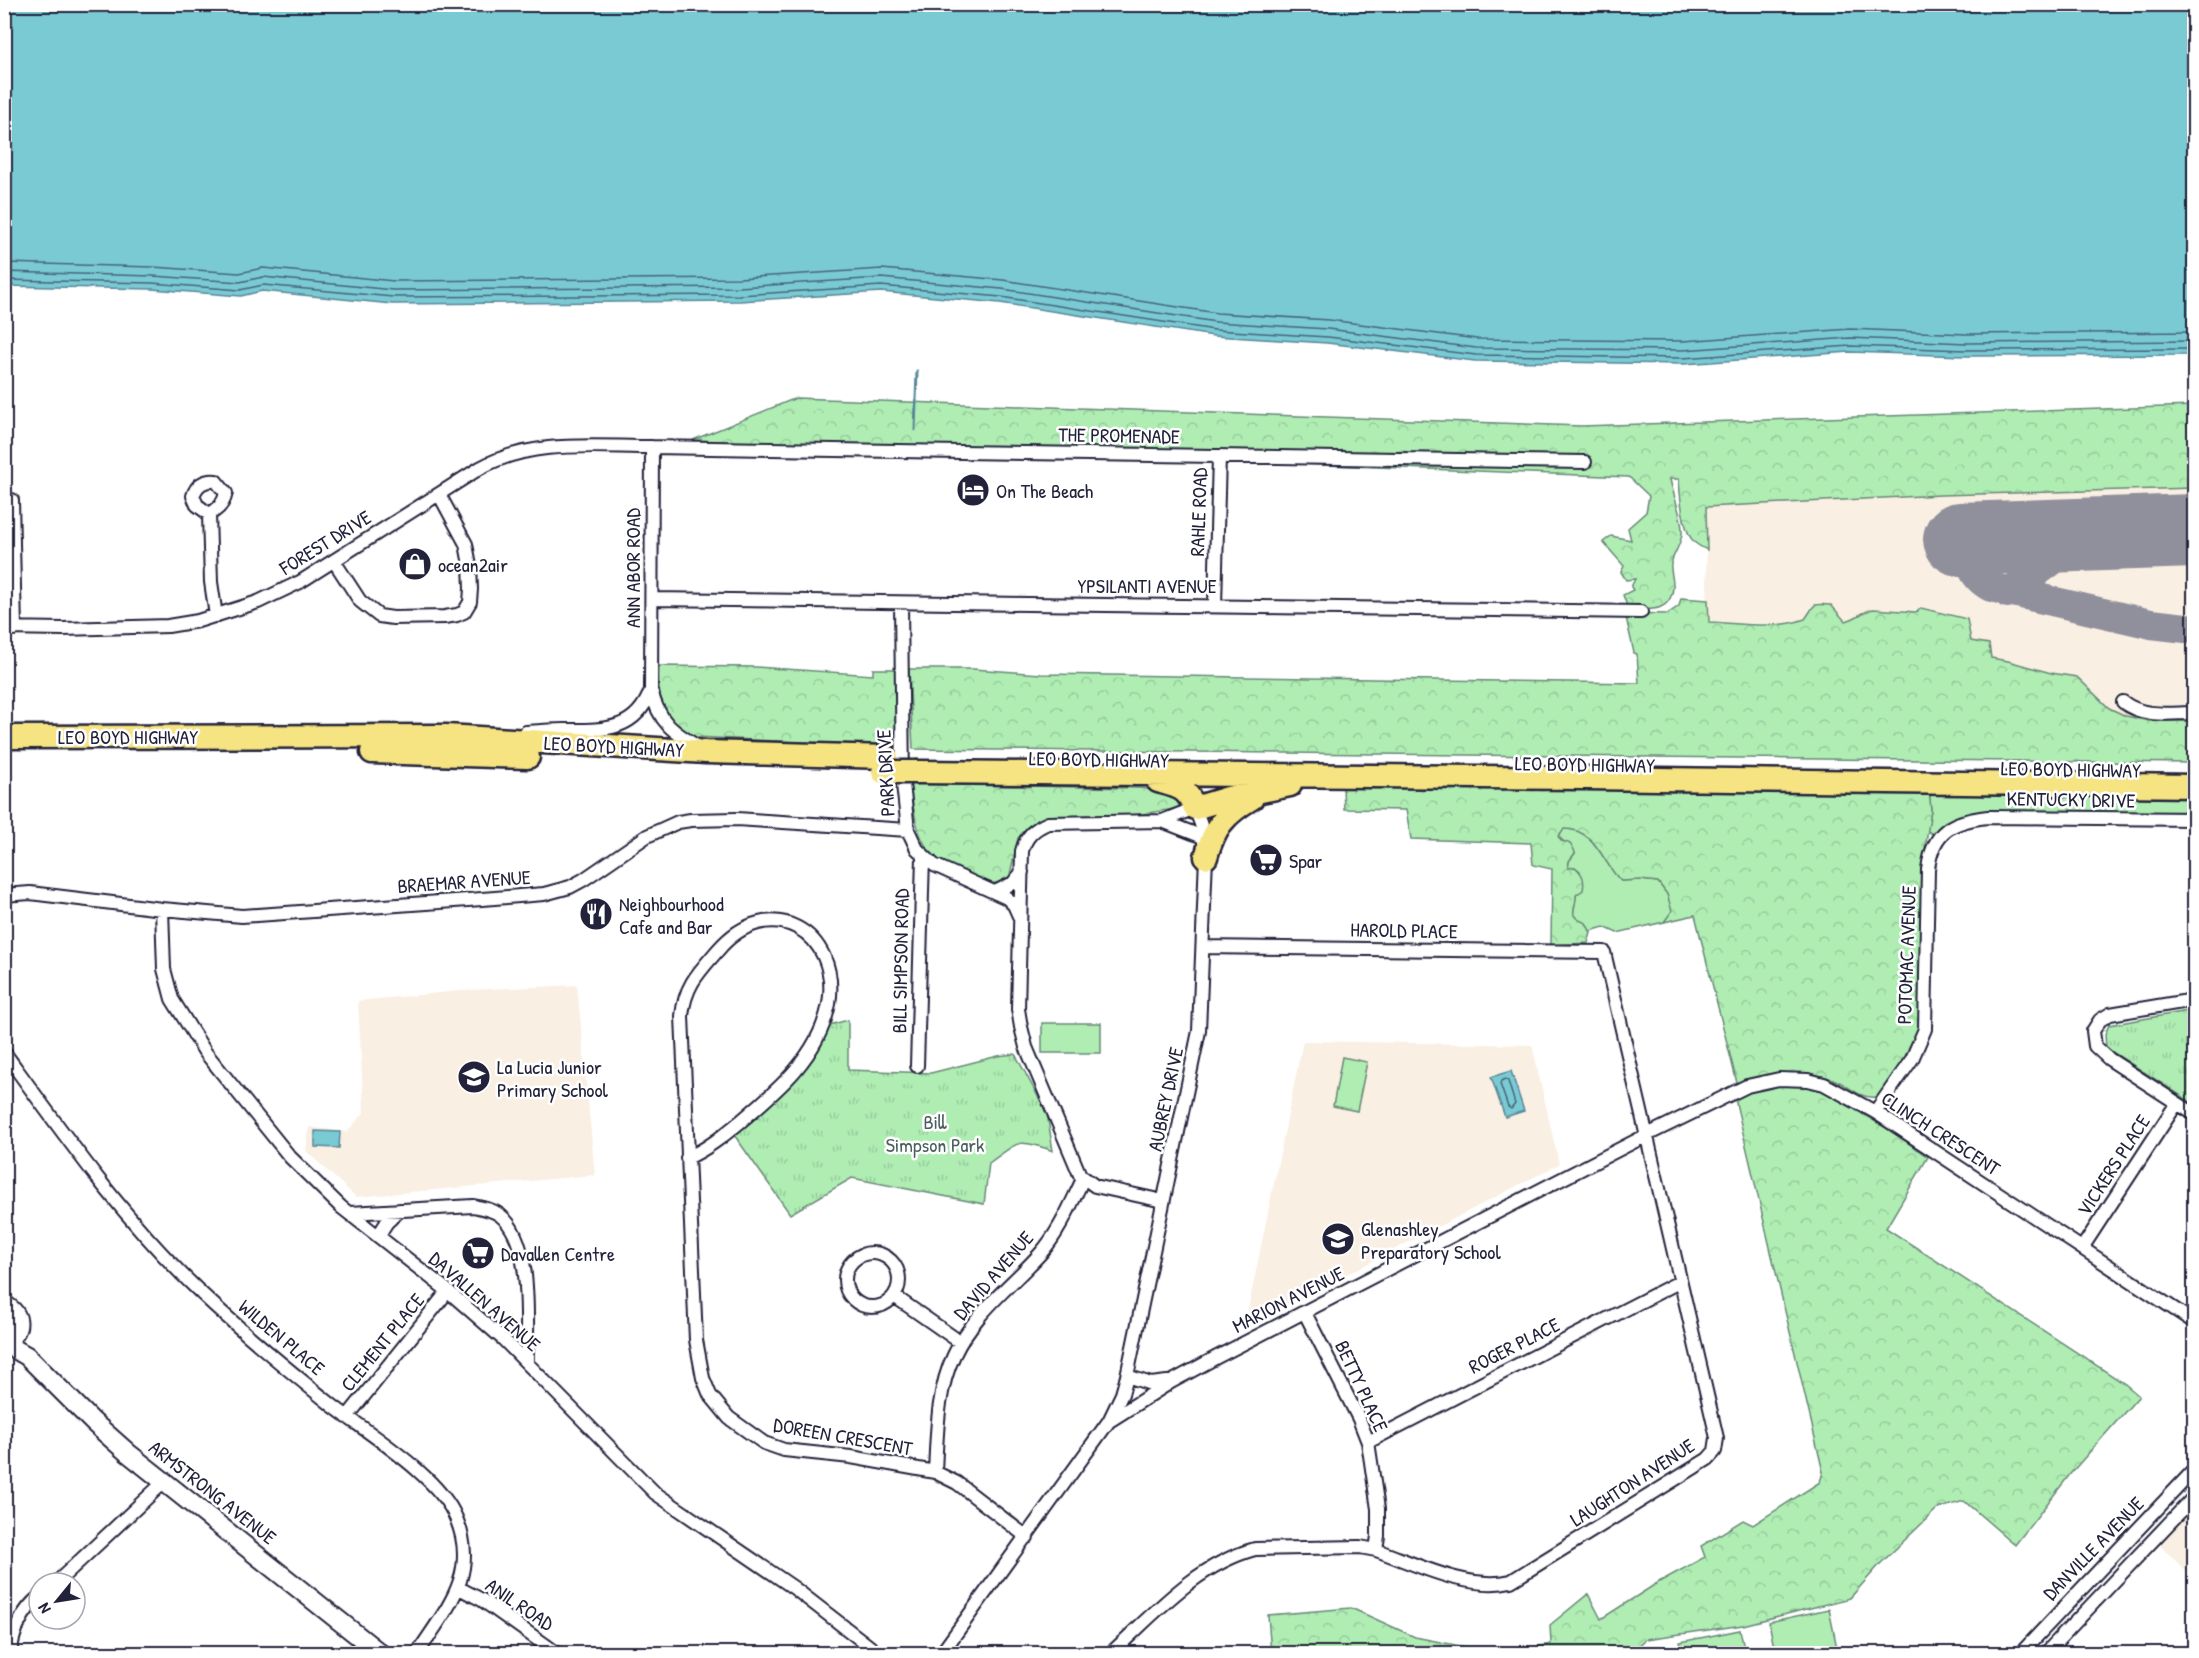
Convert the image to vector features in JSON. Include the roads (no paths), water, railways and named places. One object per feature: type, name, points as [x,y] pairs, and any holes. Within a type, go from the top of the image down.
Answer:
[{"type":"highway","name":"LEO BOYD HIGHWAY","points":[[4,737],[446,736],[885,765]]},
{"type":"highway","name":"LEO BOYD HIGHWAY","points":[[4,752],[343,751],[564,758],[772,770],[918,765],[2194,771]]},
{"type":"highway","name":"LEO BOYD HIGHWAY","points":[[918,765],[1134,775],[2194,786]]},
{"type":"highway","points":[[1134,775],[1181,788],[1191,797],[1195,808],[1228,798],[1285,786],[1369,776]]},
{"type":"highway","points":[[1205,847],[1230,813],[1254,796],[1285,786]]},
{"type":"street","name":"FOREST DRIVE","points":[[10,628],[168,626],[216,615],[271,597],[300,582],[492,462],[525,450],[560,447],[652,447]]},
{"type":"street","name":"THE PROMENADE","points":[[652,447],[1585,462]]},
{"type":"street","name":"ANN ABOR ROAD","points":[[652,447],[651,690],[654,703],[664,723],[706,752]]},
{"type":"street","name":"RAHLE ROAD","points":[[1215,605],[1219,456]]},
{"type":"street","points":[[334,561],[360,601],[379,616],[445,617],[464,612],[470,602],[471,589],[466,544],[439,494]]},
{"type":"street","points":[[10,628],[12,500]]},
{"type":"street","points":[[208,514],[211,582],[216,615]]},
{"type":"street","name":"YPSILANTI AVENUE","points":[[652,599],[1641,612]]},
{"type":"street","name":"PARK DRIVE","points":[[901,603],[903,784],[908,830],[912,841],[923,857],[943,871],[1011,901],[1020,917]]},
{"type":"street","name":"ANN ABOR ROAD","points":[[446,736],[605,728],[622,724],[637,715],[651,690]]},
{"type":"street","points":[[2123,702],[2130,708],[2144,713],[2194,713]]},
{"type":"street","points":[[1163,1201],[1095,1186],[1083,1179],[1075,1166],[1026,1047],[1018,1009],[1024,844],[1032,832],[1048,824],[1162,821],[1195,808]]},
{"type":"street","name":"AUBREY DRIVE","points":[[1122,1394],[1197,1041],[1204,946],[1205,847],[1195,808]]},
{"type":"street","name":"KENTUCKY DRIVE","points":[[1949,827],[1961,821],[1988,817],[2194,819]]},
{"type":"street","name":"BRAEMAR AVENUE","points":[[4,895],[30,893],[242,916],[544,894],[570,887],[647,836],[670,825],[691,820],[737,819],[908,830]]},
{"type":"street","points":[[1162,821],[1205,847]]},
{"type":"street","name":"POTOMAC AVENUE","points":[[1875,1113],[1912,1059],[1923,1037],[1927,1011],[1928,869],[1938,838],[1949,827]]},
{"type":"street","name":"BILL SIMPSON ROAD","points":[[917,1066],[923,857]]},
{"type":"street","points":[[994,892],[1013,883],[1022,872]]},
{"type":"street","name":"DAVALLEN AVENUE","points":[[162,909],[167,984],[180,1014],[205,1052],[257,1118],[322,1189],[477,1315],[527,1362],[622,1462],[655,1493],[794,1588],[879,1653]]},
{"type":"street","name":"DOREEN CRESCENT","points":[[687,1158],[710,1146],[765,1101],[791,1076],[817,1040],[829,1004],[829,972],[816,945],[800,928],[788,923],[768,920],[741,930],[725,941],[689,986],[682,1016],[687,1158],[696,1341],[703,1378],[718,1406],[744,1430],[770,1446],[784,1450],[851,1456],[935,1472],[957,1483],[1027,1537]]},
{"type":"street","name":"HAROLD PLACE","points":[[1204,946],[1604,952]]},
{"type":"street","name":"LAUGHTON AVENUE","points":[[1110,1653],[1183,1587],[1208,1569],[1239,1553],[1272,1547],[1341,1546],[1376,1550],[1475,1583],[1498,1584],[1511,1581],[1708,1459],[1715,1450],[1717,1438],[1604,952]]},
{"type":"street","name":"VICKERS PLACE","points":[[2194,1000],[2110,1014],[2100,1020],[2092,1031],[2095,1046],[2101,1053],[2194,1114]]},
{"type":"street","name":"WILDEN PLACE","points":[[4,1052],[107,1192],[162,1254],[237,1326],[347,1417],[422,1474],[449,1503],[457,1519],[464,1548],[463,1574],[459,1588],[417,1653]]},
{"type":"street","name":"CLINCH CRESCENT","points":[[1647,1135],[1747,1086],[1779,1079],[1808,1080],[1824,1084],[1875,1113],[2194,1322]]},
{"type":"street","name":"VICKERS PLACE","points":[[2082,1248],[2177,1103]]},
{"type":"street","name":"MARION AVENUE","points":[[1109,1421],[1171,1382],[1647,1135]]},
{"type":"street","name":"DAVID AVENUE","points":[[935,1472],[942,1395],[948,1371],[960,1342],[982,1311],[1044,1249],[1063,1221],[1083,1179]]},
{"type":"street","points":[[350,1214],[473,1206],[492,1210],[507,1223],[518,1241],[524,1268],[527,1362]]},
{"type":"street","points":[[378,1236],[387,1222],[400,1210]]},
{"type":"street","points":[[867,1252],[888,1257],[895,1265],[899,1275],[894,1296],[886,1303],[876,1307],[856,1302],[849,1294],[845,1284],[845,1274],[849,1264],[857,1256],[867,1252]]},
{"type":"street","name":"ROGER PLACE","points":[[1368,1442],[1679,1282]]},
{"type":"street","name":"CLEMENT PLACE","points":[[347,1417],[448,1291]]},
{"type":"street","points":[[894,1296],[960,1342]]},
{"type":"street","name":"ARMSTRONG AVENUE","points":[[4,1305],[14,1312],[18,1322],[9,1337],[106,1435],[381,1653]]},
{"type":"street","name":"BETTY PLACE","points":[[1305,1313],[1359,1419],[1368,1442],[1378,1509],[1376,1550]]},
{"type":"street","name":"MARION AVENUE","points":[[1127,1376],[1151,1384],[1171,1382]]},
{"type":"street","name":"MARION AVENUE","points":[[941,1653],[1109,1421],[1122,1394]]},
{"type":"street","name":"DANVILLE AVENUE","points":[[2019,1653],[2194,1470]]},
{"type":"street","points":[[69,1571],[164,1482]]},
{"type":"street","name":"DANVILLE AVENUE","points":[[2045,1653],[2194,1497]]},
{"type":"street","name":"ANIL ROAD","points":[[459,1588],[482,1600],[558,1653]]},
{"type":"street","points":[[10,1653],[15,1628],[27,1610]]},
{"type":"water","points":[[5,4],[2194,5],[2194,355],[1965,356],[1850,352],[1684,364],[1475,361],[1327,343],[1214,336],[1000,303],[881,292],[740,301],[392,304],[262,291],[241,296],[152,289],[5,286]]},
{"type":"water","points":[[1511,1071],[1524,1111],[1505,1117],[1491,1077]]},
{"type":"water","points":[[315,1131],[340,1132],[339,1148],[315,1147]]},
{"type":"waterway","points":[[915,430],[917,371]]},
{"type":"place","name":"On The Beach","points":[[973,490]]},
{"type":"place","name":"ocean2air","points":[[415,564]]},
{"type":"place","name":"Spar","points":[[1266,860]]},
{"type":"place","name":"Neighbourhood Cafe and Bar","points":[[596,914]]},
{"type":"place","name":"La Lucia Junior Primary School","points":[[474,1077]]},
{"type":"place","name":"Glenashley Preparatory School","points":[[1338,1239]]},
{"type":"place","name":"Davallen Centre","points":[[478,1253]]},
{"type":"park label","name":"Bill Simpson Park","points":[[935,1132]]}]
